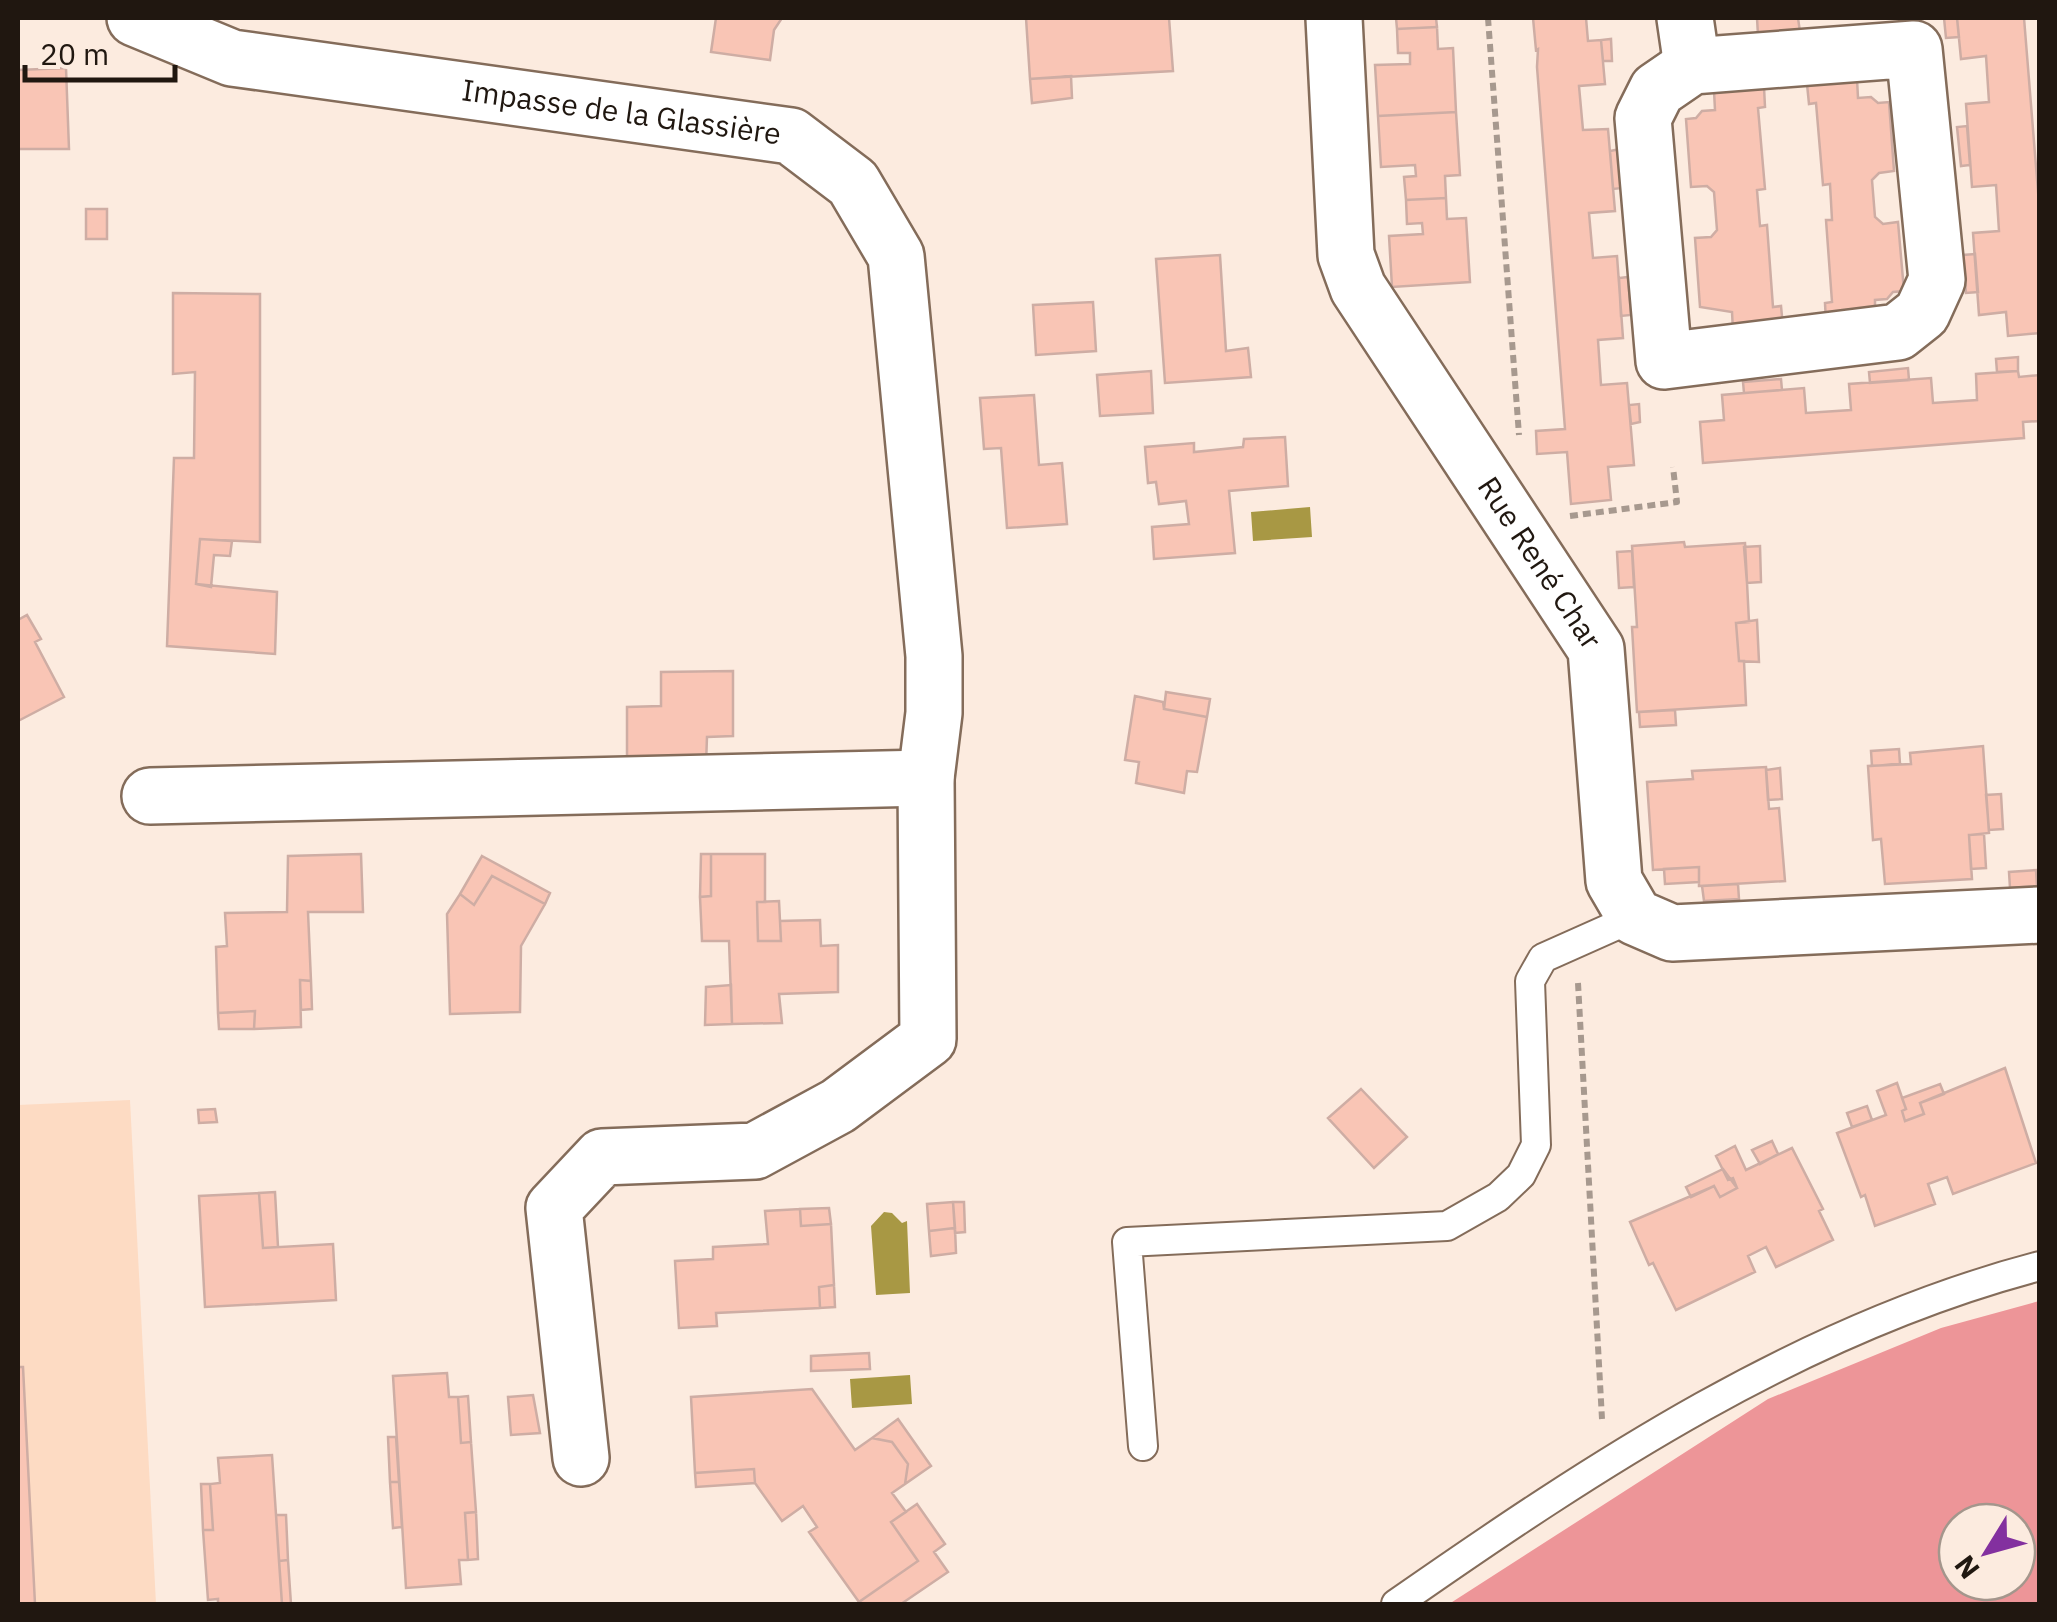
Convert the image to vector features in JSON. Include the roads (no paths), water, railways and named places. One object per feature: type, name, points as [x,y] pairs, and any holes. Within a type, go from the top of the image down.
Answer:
[{"type":"street","name":"Impasse de la Glassière","points":[[135,18],[232,58],[791,136],[853,182],[896,256],[934,656],[934,713],[926,778],[928,1039],[838,1106],[755,1152],[602,1157],[554,1208],[581,1458]]},
{"type":"street","name":"Rue René Char","points":[[1334,18],[1346,256],[1358,288],[1596,649],[1614,880],[1636,918]]},
{"type":"street","points":[[1688,42],[1914,49],[1936,280],[1922,313],[1898,332],[1664,361],[1643,118],[1656,90],[1688,42]]},
{"type":"street","points":[[150,796],[926,778]]},
{"type":"street","points":[[1636,918],[1672,932],[2040,915]]},
{"type":"lane","points":[[1143,1446],[1127,1242],[1447,1226],[1498,1197],[1520,1175],[1536,1144],[1530,981],[1543,958],[1636,918]]},
{"type":"lane","points":[[1396,1604],[1608,1460],[1802,1354],[1929,1302],[2040,1266]]}]
